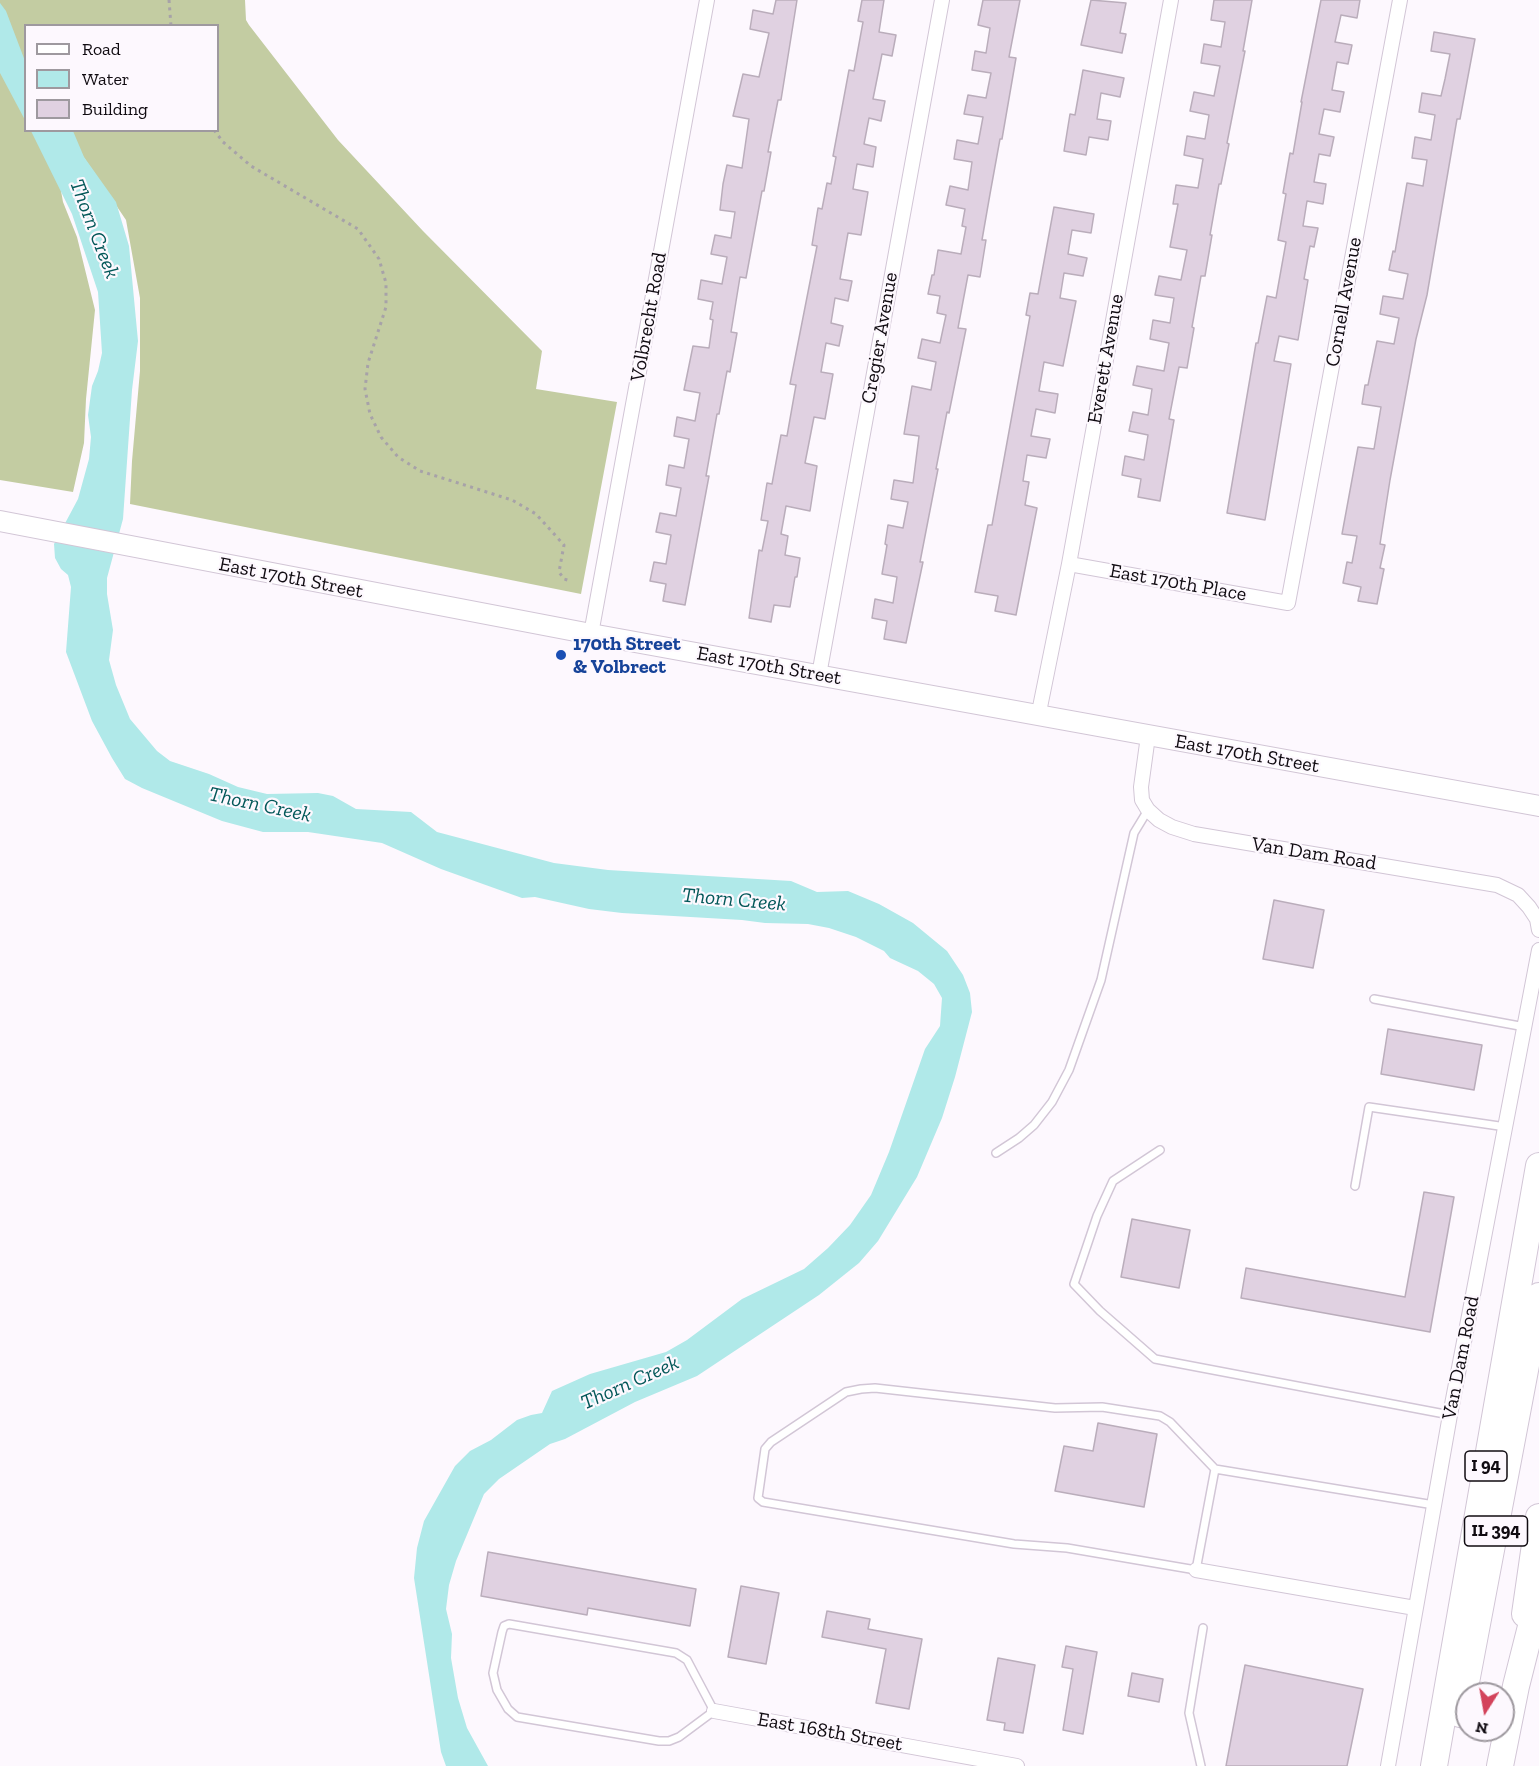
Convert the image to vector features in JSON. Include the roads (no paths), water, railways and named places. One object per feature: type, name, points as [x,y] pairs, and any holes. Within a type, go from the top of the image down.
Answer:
[{"type":"highway","name":"I 94","points":[[1434,1766],[1539,1166]]},
{"type":"highway","name":"IL 394","points":[[1450,1766],[1539,1296]]},
{"type":"highway","points":[[1516,1686],[1539,1517]]},
{"type":"highway","points":[[1500,1766],[1516,1686],[1539,1595]]},
{"type":"street","name":"Volbrecht Road","points":[[591,634],[707,0]]},
{"type":"street","name":"Cregier Avenue","points":[[819,675],[942,0]]},
{"type":"street","name":"Everett Avenue","points":[[1038,717],[1069,564],[1171,0]]},
{"type":"street","name":"Cornell Avenue","points":[[1288,603],[1400,0]]},
{"type":"street","name":"East 170th Street","points":[[0,521],[1038,717],[1536,806]]},
{"type":"street","name":"East 170th Place","points":[[1069,564],[1288,603]]},
{"type":"street","points":[[1148,736],[1141,787],[1142,800],[1148,810]]},
{"type":"street","name":"Van Dam Road","points":[[1148,810],[1159,820],[1172,827],[1194,834],[1508,888],[1524,901],[1537,920],[1539,930]]},
{"type":"street","name":"Van Dam Road","points":[[1388,1766],[1450,1415],[1539,950]]},
{"type":"street","points":[[1196,1570],[1415,1608]]},
{"type":"street","name":"East 168th Street","points":[[714,1711],[1017,1766]]},
{"type":"lane","points":[[996,1153],[1034,1125],[1052,1102],[1070,1070],[1101,980],[1134,832],[1148,810]]},
{"type":"lane","points":[[1374,999],[1525,1027]]},
{"type":"lane","points":[[1355,1186],[1369,1107],[1506,1127]]},
{"type":"lane","points":[[1160,1150],[1113,1181],[1097,1216],[1074,1284],[1100,1311],[1155,1359],[1450,1415]]},
{"type":"lane","points":[[1215,1469],[1196,1570],[1067,1548],[1014,1544],[763,1502],[758,1498],[765,1449],[771,1442],[846,1392],[875,1388],[1055,1408],[1102,1407],[1161,1416],[1170,1422],[1215,1469],[1434,1505]]},
{"type":"lane","points":[[509,1624],[676,1653],[687,1660],[714,1711],[679,1737],[659,1742],[517,1717],[508,1708],[497,1690],[493,1674],[504,1626],[509,1624]]},
{"type":"lane","points":[[1201,1766],[1189,1713],[1203,1628]]},
{"type":"water","points":[[0,3],[6,11],[24,58],[24,118],[0,73]]},
{"type":"water","name":"Thorn Creek","points":[[31,132],[73,132],[84,157],[116,202],[129,246],[138,341],[132,390],[123,519],[107,578],[107,594],[113,630],[109,660],[130,719],[157,751],[170,761],[238,787],[267,794],[318,793],[333,796],[356,809],[411,812],[437,832],[554,863],[608,870],[791,881],[817,892],[848,891],[879,904],[913,923],[947,951],[963,975],[970,993],[972,1012],[942,1118],[917,1177],[878,1241],[859,1263],[819,1295],[697,1376],[635,1402],[565,1439],[550,1444],[499,1479],[484,1494],[456,1561],[449,1585],[446,1609],[452,1634],[451,1658],[458,1698],[467,1728],[488,1766],[446,1766],[441,1752],[414,1578],[417,1548],[424,1521],[455,1466],[470,1451],[491,1440],[517,1420],[542,1413],[552,1391],[590,1374],[666,1352],[687,1340],[742,1299],[804,1269],[828,1248],[850,1225],[871,1195],[889,1152],[925,1049],[940,1026],[942,998],[934,984],[918,971],[890,958],[884,951],[856,937],[829,928],[808,924],[622,913],[589,909],[535,897],[522,898],[441,869],[382,843],[308,832],[263,832],[222,821],[125,779],[92,721],[66,652],[71,587],[68,575],[61,569],[55,558],[54,544],[78,499],[89,459],[91,437],[88,415],[92,386],[102,353],[98,292],[72,214]]},
{"type":"place","name":"170th Street & Volbrect","points":[[561,655]]}]
